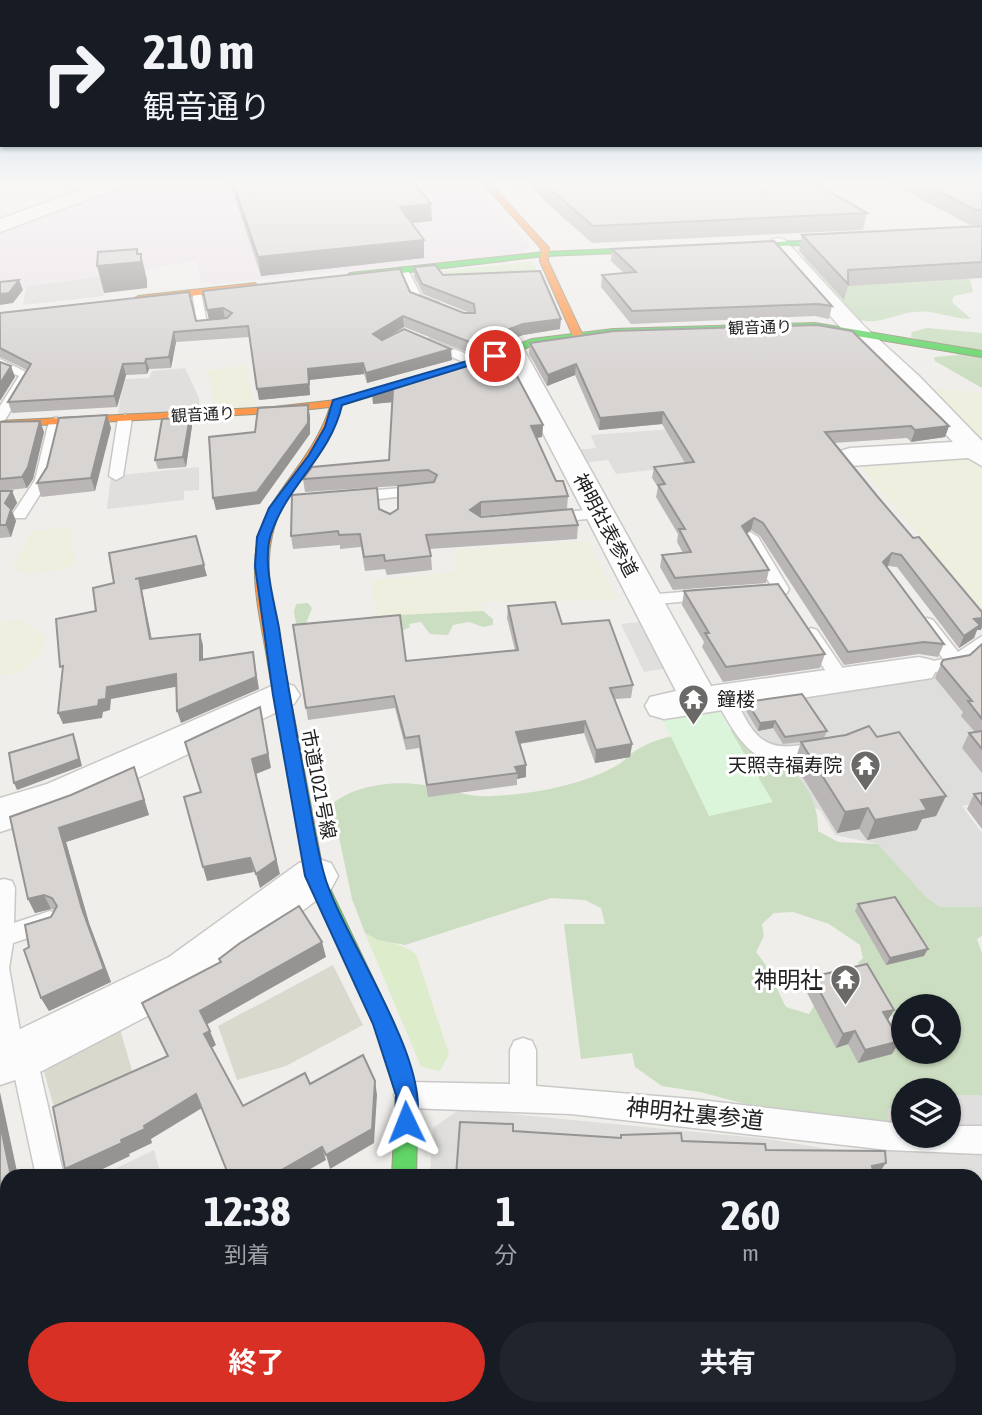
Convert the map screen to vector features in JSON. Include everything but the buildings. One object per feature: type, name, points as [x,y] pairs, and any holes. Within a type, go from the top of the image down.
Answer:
[{"type":"street","points":[[543,246],[544,261],[578,336]]},
{"type":"street","points":[[711,247],[733,246]]},
{"type":"street","points":[[780,246],[856,331],[980,451]]},
{"type":"street","points":[[334,278],[545,254],[684,248]]},
{"type":"street","points":[[117,301],[278,284]]},
{"type":"street","name":"観音通り","points":[[0,424],[274,410],[337,403],[477,363],[532,342],[613,332],[799,325],[856,331],[982,354]]},
{"type":"street","name":"神明社表参道","points":[[512,350],[696,701]]},
{"type":"street","name":"市道1021号線","points":[[337,403],[331,427],[315,456],[279,502],[263,537],[262,566],[281,695],[315,876],[384,1023],[407,1095],[404,1169]]},
{"type":"street","points":[[850,457],[980,451]]},
{"type":"street","points":[[696,701],[919,669]]},
{"type":"street","points":[[0,815],[61,796],[281,695]]},
{"type":"street","points":[[11,1057],[186,972],[315,876]]},
{"type":"lane","points":[[402,270],[416,298],[448,310]]},
{"type":"lane","points":[[196,293],[202,327],[225,324]]},
{"type":"lane","points":[[417,338],[477,363]]},
{"type":"lane","points":[[0,363],[26,375],[0,417]]},
{"type":"lane","points":[[116,476],[125,418]]},
{"type":"lane","points":[[20,515],[41,480],[56,421]]},
{"type":"lane","points":[[334,498],[388,501],[429,489]]},
{"type":"lane","points":[[11,495],[32,495]]},
{"type":"lane","points":[[279,502],[306,500]]},
{"type":"lane","points":[[534,519],[600,514]]},
{"type":"lane","points":[[750,537],[779,593]]},
{"type":"lane","points":[[645,600],[727,594]]},
{"type":"lane","points":[[919,613],[957,663]]},
{"type":"lane","points":[[804,624],[841,680]]},
{"type":"lane","points":[[919,669],[957,663],[982,642]]},
{"type":"lane","points":[[696,701],[766,754],[778,757],[838,746]]},
{"type":"lane","points":[[1,949],[4,888]]},
{"type":"lane","points":[[1,949],[50,921]]},
{"type":"lane","points":[[0,976],[11,1057],[48,1169]]},
{"type":"lane","points":[[523,1050],[523,1098]]},
{"type":"lane","name":"神明社裏参道","points":[[407,1095],[523,1098],[733,1117],[860,1135],[942,1142],[982,1140]]},
{"type":"shaded area","points":[[0,246],[531,247],[522,253],[215,284],[201,282],[196,261],[0,291]]},
{"type":"shaded area","points":[[101,276],[104,296],[23,305],[26,287]]},
{"type":"shaded area","points":[[185,368],[199,398],[200,410],[118,415],[123,379],[149,378],[152,371]]},
{"type":"shaded area","points":[[671,429],[687,466],[616,474],[608,460],[582,463],[575,450],[596,448],[591,435]]},
{"type":"shaded area","points":[[199,467],[199,490],[184,491],[184,500],[107,509],[111,476]]},
{"type":"shaded area","points":[[649,621],[673,667],[644,672],[621,624]]},
{"type":"shaded area","points":[[982,661],[982,802],[962,806],[982,833],[982,907],[940,907],[926,897],[878,844],[835,835],[820,810],[792,799],[721,703]]},
{"type":"shaded area","points":[[333,965],[363,1025],[286,1066],[237,1080],[218,1026]]},
{"type":"shaded area","points":[[119,1026],[137,1087],[57,1118],[41,1061]]},
{"type":"shaded area","points":[[961,1095],[982,1095],[982,1169],[870,1169],[866,1155],[891,1145],[891,1148],[961,1148]]},
{"type":"shaded area","points":[[891,1107],[891,1129],[887,1117],[888,1109]]},
{"type":"shaded area","points":[[460,1109],[768,1139],[866,1155],[870,1169],[430,1169],[433,1128]]},
{"type":"shaded area","points":[[154,1150],[159,1169],[115,1169]]},
{"type":"green space","points":[[804,257],[970,279],[973,292],[954,296],[952,302],[971,319],[921,311],[887,319],[860,320],[810,271]]},
{"type":"green space","points":[[534,263],[541,281],[417,274]]},
{"type":"green space","points":[[927,328],[982,333],[982,388],[935,361],[934,357],[959,355],[911,337],[912,332]]},
{"type":"green space","points":[[245,366],[255,406],[213,410],[207,370]]},
{"type":"green space","points":[[932,389],[982,392],[982,442],[981,442]]},
{"type":"green space","points":[[966,453],[982,471],[982,610],[855,460]]},
{"type":"green space","points":[[71,527],[70,537],[77,562],[66,569],[29,574],[11,570],[32,531]]},
{"type":"green space","points":[[587,541],[617,600],[482,602],[483,611],[376,616],[371,580],[458,572],[455,550]]},
{"type":"green space","points":[[308,603],[312,608],[305,626],[376,616],[483,611],[493,619],[493,625],[483,627],[469,622],[453,625],[448,635],[430,634],[421,622],[409,624],[410,627],[396,634],[298,633],[294,612],[296,604]]},
{"type":"green space","points":[[21,619],[46,637],[42,652],[21,673],[0,675],[0,622]]},
{"type":"green space","points":[[715,704],[773,802],[709,816],[663,720],[702,705]]},
{"type":"green space","points":[[725,727],[741,735],[774,755],[801,780],[816,812],[818,831],[838,842],[878,844],[926,897],[940,907],[982,907],[982,936],[977,939],[982,953],[982,1145],[961,1143],[961,1078],[891,1078],[891,1137],[861,1135],[700,1092],[662,1086],[635,1067],[632,1053],[581,1059],[564,924],[605,924],[601,908],[585,900],[551,898],[405,945],[378,940],[365,933],[352,899],[332,804],[341,798],[363,788],[400,783],[483,796],[540,791],[572,784],[602,773],[635,751],[672,736]],"holes":[[[793,912],[829,924],[860,945],[863,958],[858,963],[867,993],[891,1015],[891,994],[961,994],[961,1064],[891,1064],[891,1041],[819,997],[809,1014],[786,1007],[770,972],[756,952],[764,936],[762,924],[774,913]]]},
{"type":"green space","points":[[365,933],[416,954],[449,1054],[440,1071],[421,1067]]},
{"type":"traffic: fast","points":[[350,276],[545,254],[663,249]]},
{"type":"traffic: fast","points":[[381,390],[477,363],[532,342],[613,332],[815,326],[982,354]]},
{"type":"traffic: fast","points":[[276,664],[315,876],[384,1023],[407,1095],[404,1169]]},
{"type":"traffic: slow","points":[[543,246],[544,261],[578,336]]},
{"type":"traffic: slow","points":[[138,299],[255,286]]},
{"type":"traffic: slow","points":[[0,424],[274,410],[337,403],[381,390]]},
{"type":"traffic: slow","points":[[276,664],[262,581],[261,548],[264,535],[280,501],[322,441],[337,403]]},
{"type":"place","name":"鐘楼","points":[[694,726]]},
{"type":"place","name":"天照寺福寿院","points":[[865,792]]},
{"type":"place","name":"神明社","points":[[846,1007]]},
{"type":"route","points":[[406,1122],[407,1095],[384,1023],[315,876],[281,695],[262,566],[263,537],[275,508],[315,456],[331,427],[337,403],[495,356]]}]
